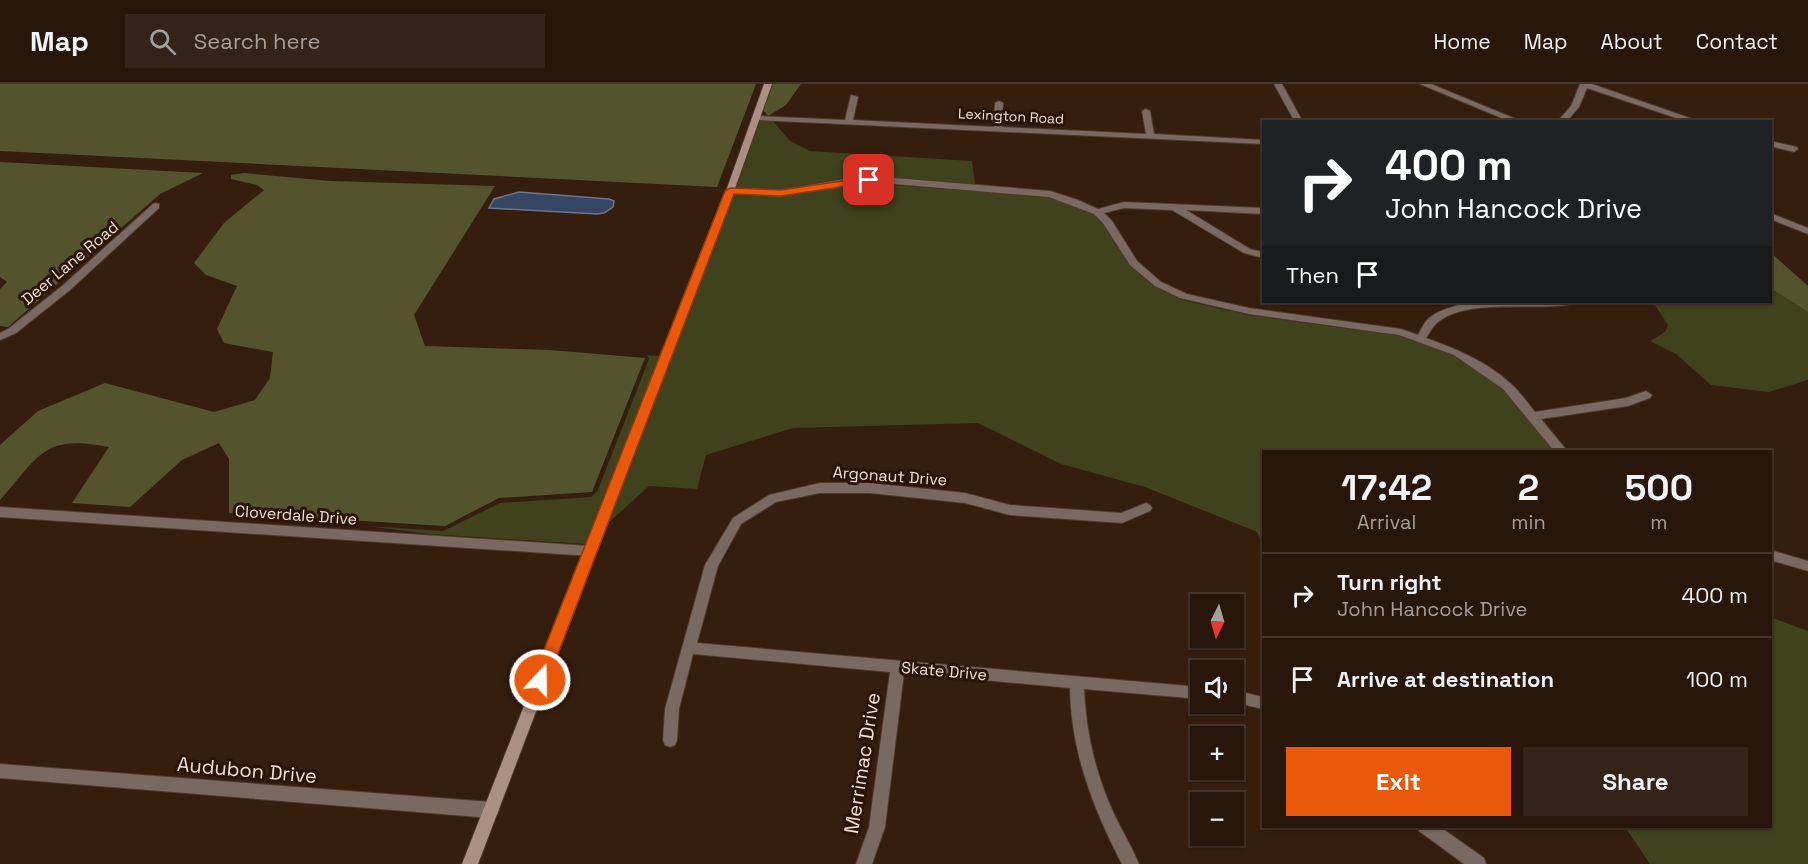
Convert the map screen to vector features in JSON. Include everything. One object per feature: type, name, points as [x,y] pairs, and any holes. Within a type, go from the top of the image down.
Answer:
[{"type":"main road","points":[[470,864],[730,191],[768,84]]},
{"type":"street","points":[[1278,84],[1298,120]]},
{"type":"street","points":[[1424,84],[1515,120]]},
{"type":"street","points":[[1563,120],[1575,106],[1585,84],[1691,120]]},
{"type":"street","points":[[849,122],[854,97]]},
{"type":"street","points":[[998,129],[999,103]]},
{"type":"street","points":[[1146,111],[1150,136]]},
{"type":"street","name":"Lexington Road","points":[[757,117],[1262,142]]},
{"type":"street","points":[[1772,144],[1794,149]]},
{"type":"street","points":[[730,191],[781,193],[856,180],[883,180],[1050,194],[1097,212],[1113,231],[1133,263],[1158,284],[1184,296],[1220,306],[1401,332],[1458,353],[1493,375],[1521,401],[1560,450]]},
{"type":"street","points":[[1097,212],[1124,206],[1262,211]]},
{"type":"street","name":"Deer Lane Road","points":[[0,339],[66,288],[156,207]]},
{"type":"street","points":[[1174,207],[1247,251],[1262,255]]},
{"type":"street","points":[[1772,217],[1807,230]]},
{"type":"street","points":[[1421,338],[1427,326],[1452,311],[1489,303]]},
{"type":"street","points":[[1534,416],[1628,402],[1646,395]]},
{"type":"street","name":"Argonaut Drive","points":[[670,740],[672,709],[712,566],[737,521],[773,498],[820,488],[870,488],[965,498],[1010,510],[1122,518],[1146,508]]},
{"type":"street","name":"Cloverdale Drive","points":[[0,512],[590,551]]},
{"type":"street","points":[[1772,556],[1808,566]]},
{"type":"street","name":"Skate Drive","points":[[688,648],[835,659],[898,668],[1190,692]]},
{"type":"street","name":"Merrimac Drive","points":[[864,864],[877,827],[898,668]]},
{"type":"street","points":[[1077,683],[1078,729],[1083,748],[1102,807],[1131,864]]},
{"type":"street","points":[[1244,699],[1262,703]]},
{"type":"street","name":"Audubon Drive","points":[[0,771],[491,810]]},
{"type":"street","points":[[1428,828],[1478,864]]},
{"type":"shaded area","points":[[760,120],[773,121],[790,141],[810,151],[972,161],[975,184],[856,178],[781,190],[736,188]]},
{"type":"shaded area","points":[[857,183],[1017,193],[1049,197],[1073,204],[1094,214],[1102,222],[1129,264],[1155,287],[1182,300],[1249,315],[1401,336],[1456,356],[1502,388],[1551,447],[1549,450],[1262,450],[1262,543],[1257,532],[1145,487],[1061,464],[978,423],[793,428],[706,455],[697,489],[649,486],[607,524],[734,194],[777,196]]},
{"type":"shaded area","points":[[1772,289],[1808,312],[1808,380],[1769,392],[1711,385],[1676,354],[1650,341],[1665,332],[1668,325],[1654,303],[1772,303]]},
{"type":"shaded area","points":[[647,355],[660,356],[585,544],[429,534],[367,526],[443,531],[500,503],[591,497],[597,492],[649,359]]},
{"type":"shaded area","points":[[1772,618],[1808,631],[1808,864],[1650,864],[1626,828],[1772,828]]},
{"type":"green space","points":[[0,84],[756,84],[717,187],[0,151]]},
{"type":"green space","points":[[772,84],[801,84],[786,105],[768,116],[763,110]]},
{"type":"green space","points":[[0,162],[203,173],[160,194],[8,327],[0,326],[0,289],[7,282],[0,277]]},
{"type":"green space","points":[[244,173],[330,181],[495,186],[414,315],[425,346],[550,350],[645,358],[592,492],[499,498],[445,526],[229,513],[229,459],[219,443],[182,460],[130,507],[72,503],[109,447],[70,443],[56,446],[35,460],[0,500],[0,445],[38,411],[105,383],[214,412],[255,400],[270,378],[273,352],[224,343],[217,329],[237,286],[206,275],[194,263],[224,223],[264,190],[257,185],[231,179],[231,175]]},
{"type":"green space","points":[[1772,254],[1808,286],[1808,312],[1772,289]]},
{"type":"water","points":[[519,192],[614,201],[613,207],[604,213],[597,214],[489,208],[494,199]]},
{"type":"route","points":[[540,680],[730,191],[781,193],[856,180],[869,180]]}]
